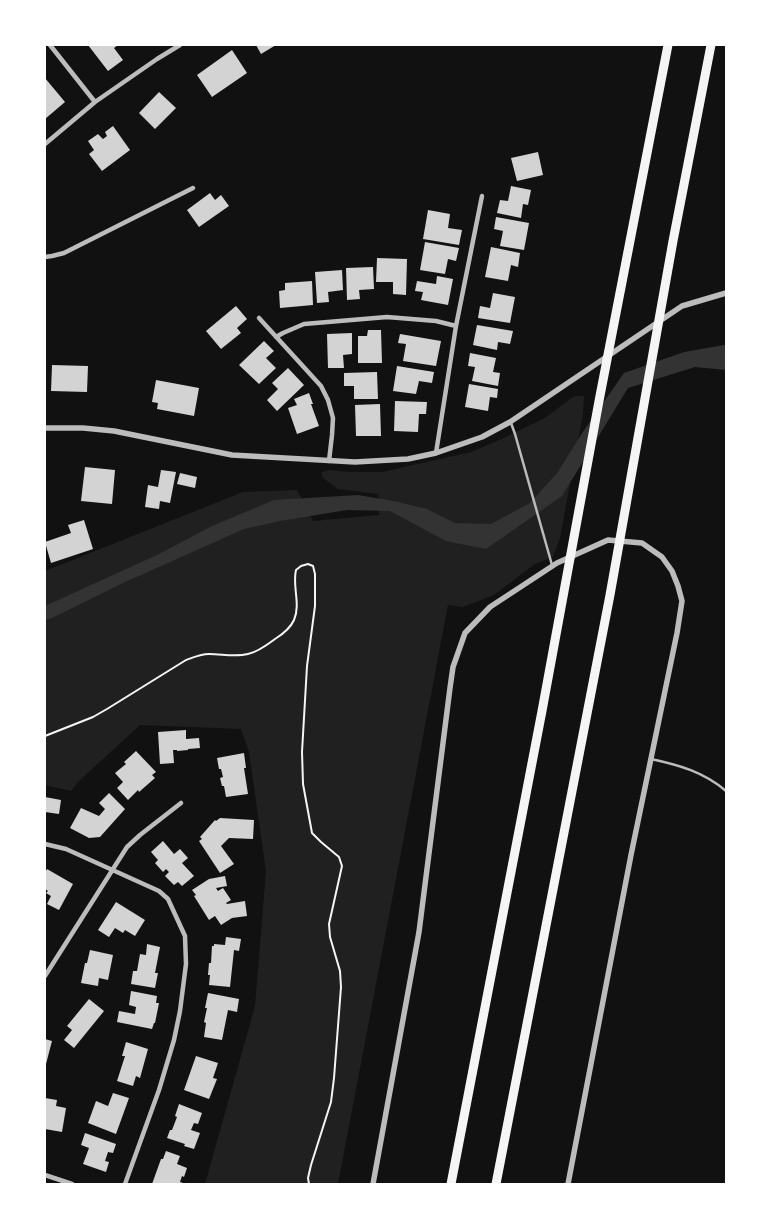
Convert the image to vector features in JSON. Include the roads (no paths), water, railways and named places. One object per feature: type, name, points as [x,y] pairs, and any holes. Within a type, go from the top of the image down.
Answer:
[{"type":"highway","points":[[451,1184],[668,45]]},
{"type":"highway","points":[[496,1184],[610,595],[673,241],[711,45]]},
{"type":"street","points":[[50,45],[95,102]]},
{"type":"street","points":[[46,143],[95,102],[180,45]]},
{"type":"street","points":[[45,257],[64,253],[193,188]]},
{"type":"street","points":[[436,453],[456,326],[482,196]]},
{"type":"street","points":[[45,428],[83,428],[114,431],[232,455],[355,462],[408,459],[436,453],[482,437],[510,422],[682,306],[726,293]]},
{"type":"street","points":[[276,337],[304,324],[387,317],[436,321],[456,326]]},
{"type":"street","points":[[259,318],[321,386],[328,400],[333,418],[328,461]]},
{"type":"street","points":[[373,1184],[419,932],[453,667],[465,633],[490,607],[552,566],[608,540],[642,543],[662,557],[672,571],[682,600],[568,1184]]},
{"type":"street","points":[[45,976],[127,848],[140,835],[181,803]]},
{"type":"street","points":[[45,844],[66,850],[160,891],[168,899],[186,936],[186,964],[174,1040],[159,1090],[125,1184]]},
{"type":"street","points":[[45,1175],[72,1184]]},
{"type":"lane","points":[[510,422],[552,566]]},
{"type":"lane","points":[[651,759],[690,769],[713,781],[726,791]]}]
